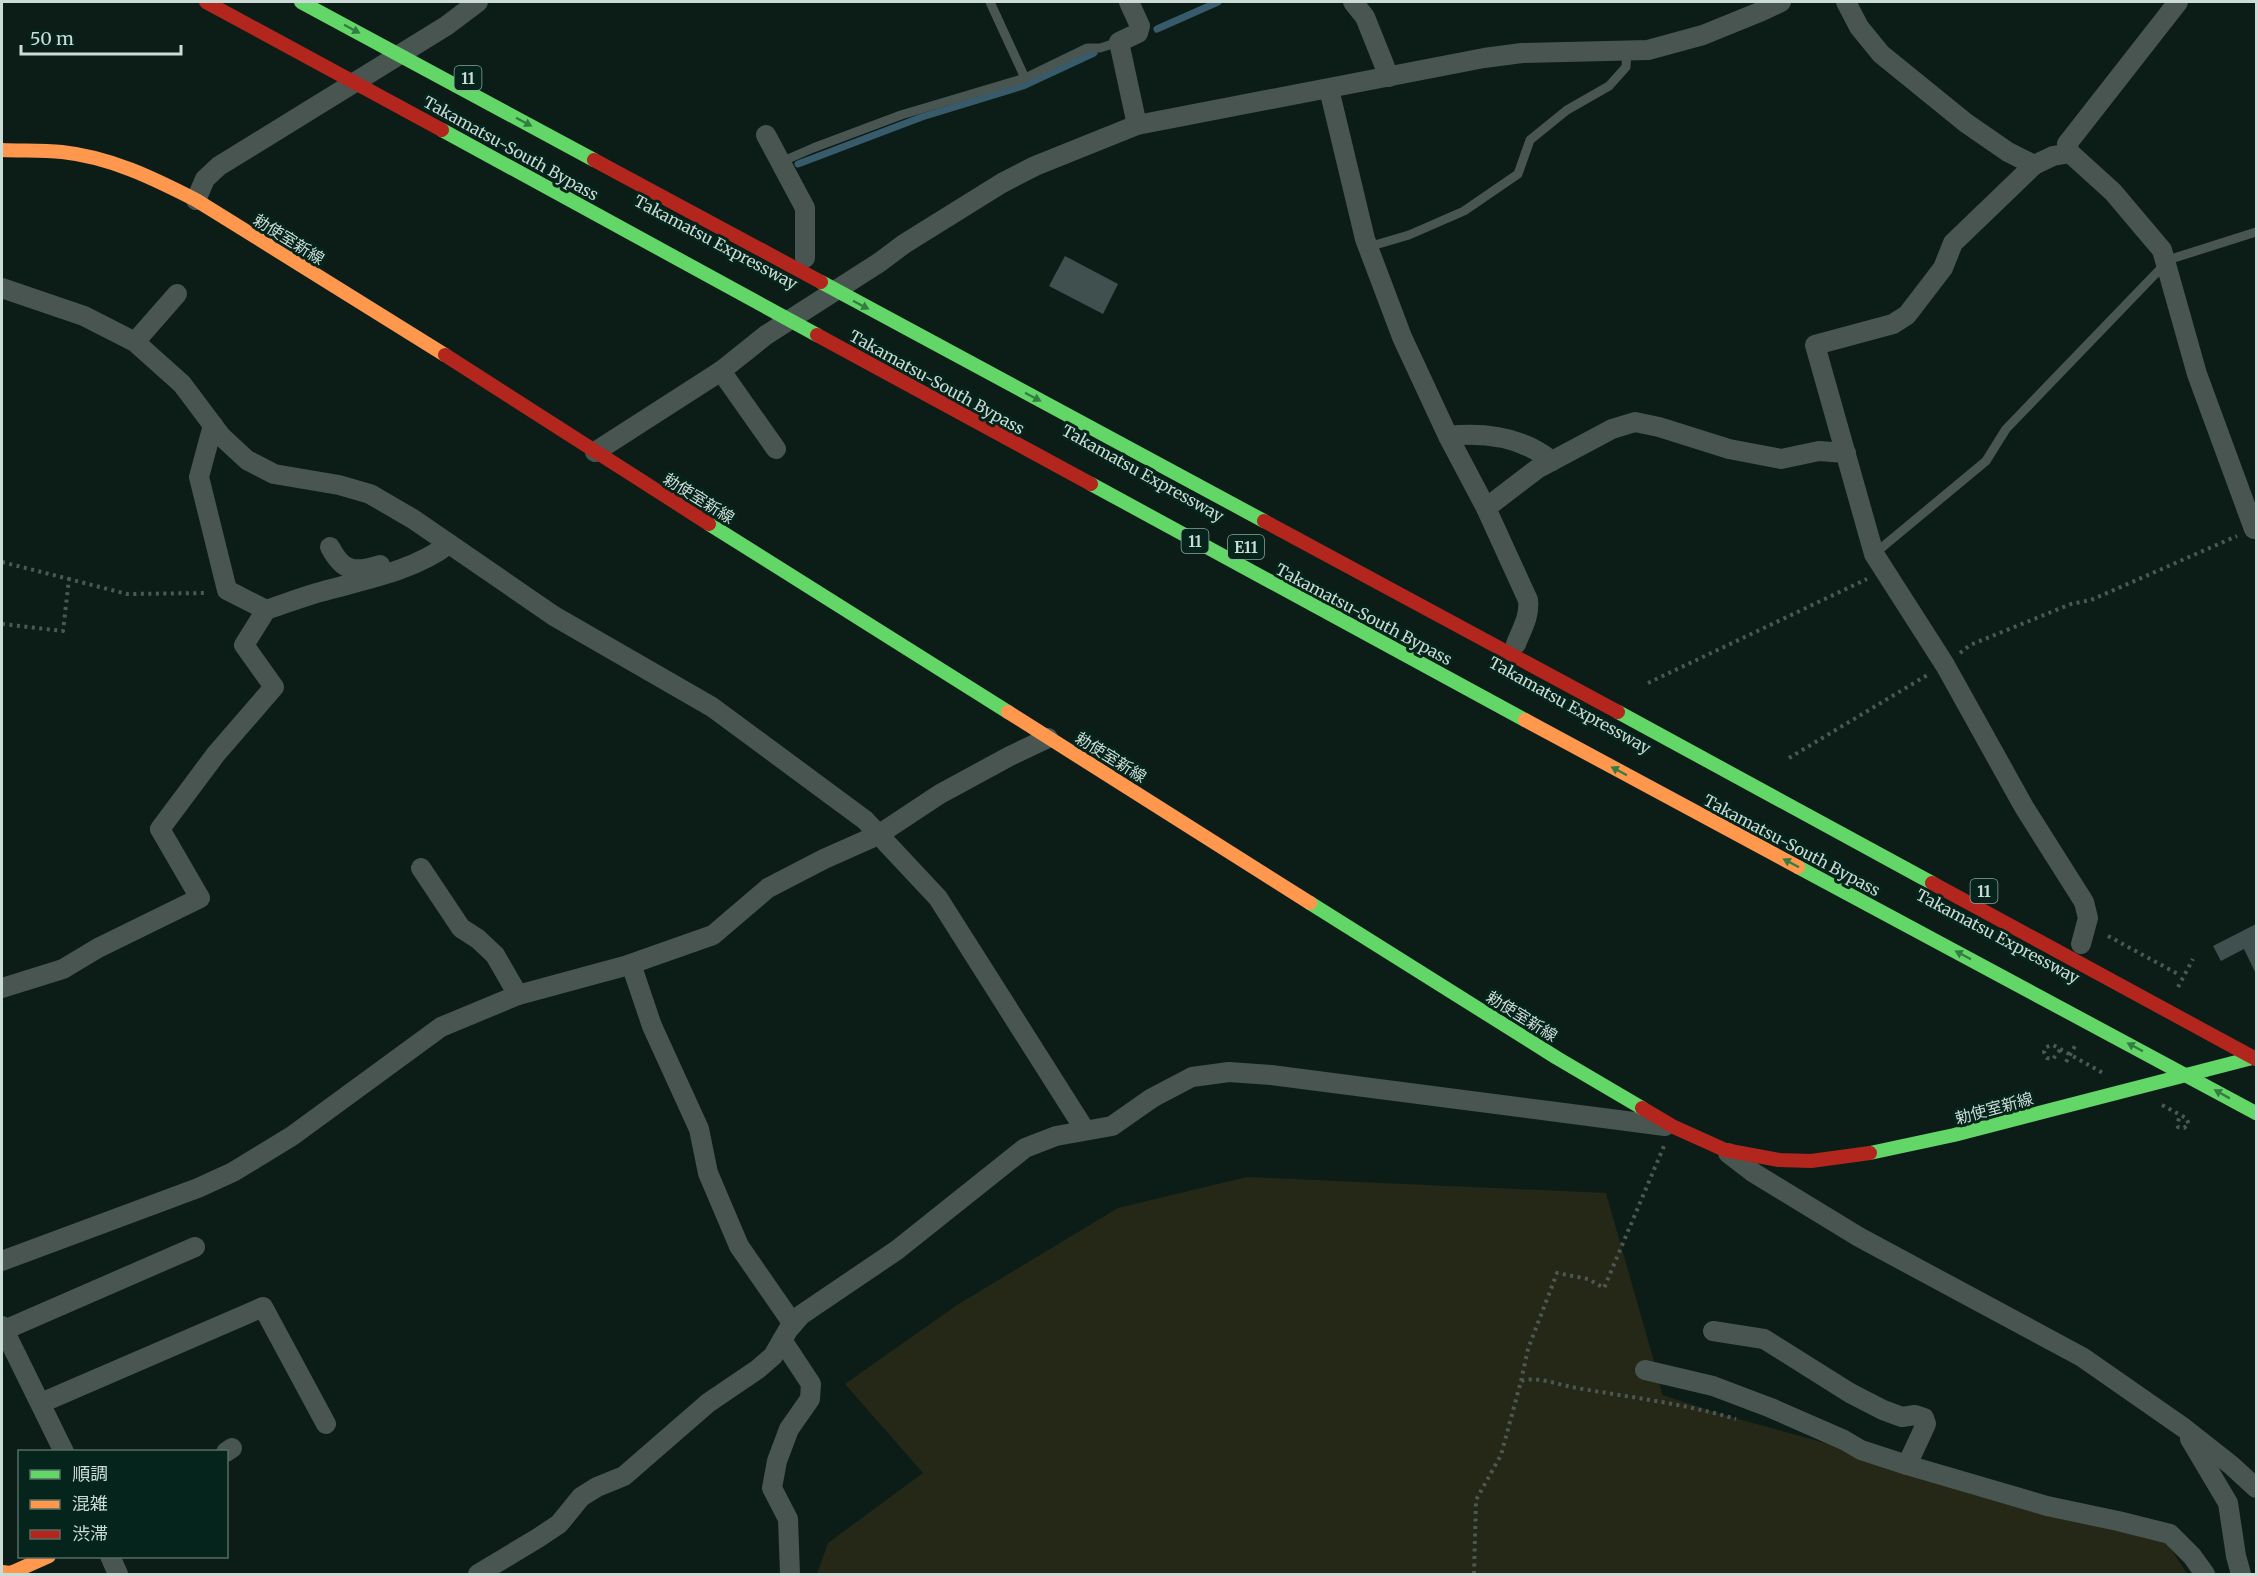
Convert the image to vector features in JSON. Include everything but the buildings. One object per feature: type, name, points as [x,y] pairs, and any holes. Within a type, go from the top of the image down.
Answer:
[{"type":"main road","name":"Takamatsu-South Bypass","points":[[206,2],[352,72],[789,320],[1658,792],[2256,1113]]},
{"type":"main road","name":"Takamatsu Expressway","points":[[301,2],[2256,1058]]},
{"type":"main road","name":"11","points":[[326,2],[810,261]]},
{"type":"main road","points":[[352,72],[381,80]]},
{"type":"main road","name":"勅使室新線","points":[[2,150],[62,152],[106,161],[150,177],[196,200],[466,368],[595,452],[1557,1058],[1674,1127],[1725,1150],[1779,1160],[1811,1161],[1851,1157],[1954,1135],[2256,1058]]},
{"type":"main road","points":[[832,272],[856,284]]},
{"type":"main road","name":"Takamatsu Expressway","points":[[788,299],[819,316]]},
{"type":"main road","points":[[1058,394],[1516,644],[1664,721]]},
{"type":"main road","points":[[2195,1061],[2226,1077]]},
{"type":"main road","points":[[2,1572],[11,1573],[47,1558]]},
{"type":"street","points":[[1128,2],[1140,26],[1138,33],[1119,42],[1137,125]]},
{"type":"street","points":[[1353,2],[1365,17],[1389,77]]},
{"type":"street","points":[[595,452],[721,371],[789,320],[856,284],[904,244],[1002,183],[1035,166],[1137,125],[1522,53],[1648,50],[1671,45],[1743,19],[1781,2]]},
{"type":"street","points":[[1846,2],[1859,27],[1881,54],[1966,123],[2008,152],[2034,165]]},
{"type":"street","points":[[2178,2],[2067,144],[2070,153],[2113,192],[2163,250],[2197,374],[2255,528]]},
{"type":"street","points":[[196,200],[205,179],[219,166],[352,72],[411,47],[446,26],[474,3]]},
{"type":"street","points":[[1329,89],[1368,246],[1402,337],[1448,436],[1486,508],[1528,600],[1527,618],[1516,644]]},
{"type":"street","points":[[766,135],[805,208],[810,261]]},
{"type":"street","points":[[2070,153],[2053,156],[2034,165],[1953,243],[1943,268],[1907,315],[1893,324],[1815,345],[1879,562],[1945,665],[2024,807],[2084,903],[2088,918],[2081,944]]},
{"type":"street","points":[[2,288],[84,316],[135,342],[182,384],[213,424],[247,460],[274,474],[339,485],[370,494],[413,519],[554,616],[712,707],[865,820],[938,898],[1085,1130]]},
{"type":"street","points":[[135,342],[177,294]]},
{"type":"street","points":[[721,371],[777,449]]},
{"type":"street","points":[[1486,508],[1552,460],[1612,429],[1635,422],[1653,425],[1729,449],[1781,459],[1819,451],[1846,453]]},
{"type":"street","points":[[213,424],[199,477],[227,590],[266,610]]},
{"type":"street","points":[[1448,436],[1474,433],[1497,436],[1540,451],[1552,460]]},
{"type":"street","points":[[330,547],[346,569],[358,570],[418,551],[444,540]]},
{"type":"street","points":[[2,988],[63,969],[98,948],[200,898],[160,829],[216,754],[274,687],[244,645],[266,610],[387,574],[423,560],[444,540]]},
{"type":"street","points":[[2,1261],[198,1188],[233,1172],[292,1136],[441,1027],[518,995],[631,964],[713,935],[768,888],[878,835],[940,794],[1048,738]]},
{"type":"street","points":[[422,868],[461,928],[478,939],[495,955],[518,995]]},
{"type":"street","points":[[631,964],[652,1026],[699,1129],[708,1173],[739,1246],[793,1324]]},
{"type":"street","points":[[478,1575],[559,1524],[582,1497],[597,1487],[624,1476],[708,1403],[773,1356],[801,1315],[897,1250],[1025,1148],[1056,1136],[1112,1126],[1152,1098],[1192,1077],[1229,1072],[1271,1075],[1674,1127]]},
{"type":"street","points":[[1725,1150],[1754,1173],[1859,1237],[2082,1357],[2184,1428],[2256,1488]]},
{"type":"street","points":[[63,1450],[2,1329],[195,1247]]},
{"type":"street","points":[[41,1403],[263,1307],[326,1424]]},
{"type":"street","points":[[1713,1331],[1764,1339],[1850,1394],[1902,1417],[1915,1415],[1924,1418],[1926,1424],[1907,1465]]},
{"type":"street","points":[[782,1340],[811,1384],[810,1399],[789,1429],[777,1461],[772,1488],[788,1519],[790,1575]]},
{"type":"street","points":[[1645,1370],[1713,1386],[1771,1408],[1844,1440],[1861,1450],[1907,1465],[2047,1506],[2170,1534],[2192,1556],[2205,1575]]},
{"type":"street","points":[[2184,1428],[2228,1503],[2241,1575]]},
{"type":"street","points":[[110,1558],[117,1575]]},
{"type":"lane","points":[[990,2],[1025,78]]},
{"type":"lane","points":[[781,162],[901,115],[1025,78],[1087,48],[1100,48],[1119,42]]},
{"type":"lane","points":[[1368,246],[1409,235],[1464,212],[1518,174],[1530,140],[1567,110],[1609,86],[1626,67],[1627,51]]},
{"type":"lane","points":[[1879,562],[1986,460],[2006,429],[2165,264],[2174,258],[2256,232]]},
{"type":"path","points":[[1788,758],[1945,665],[1970,645],[2071,604],[2091,600],[2255,528]]},
{"type":"path","points":[[2,562],[127,594],[198,594],[227,590]]},
{"type":"path","points":[[1648,683],[1879,562]]},
{"type":"path","points":[[2,624],[63,631],[69,579]]},
{"type":"path","points":[[2108,936],[2178,974]]},
{"type":"path","points":[[2069,1054],[2066,1061],[2076,1044]]},
{"type":"path","points":[[2055,1046],[2049,1045],[2045,1048],[2046,1058],[2055,1059],[2060,1050]]},
{"type":"path","points":[[2165,1113],[2168,1108]]},
{"type":"path","points":[[1474,1575],[1476,1500],[1501,1455],[1521,1388],[1528,1349],[1557,1273],[1587,1279],[1604,1288],[1641,1204],[1642,1194],[1653,1170]]},
{"type":"path","points":[[1521,1381],[1529,1378],[1641,1397],[1744,1421]]},
{"type":"green space","points":[[1247,1177],[1606,1193],[1662,1395],[1724,1415],[2163,1536],[2187,1574],[817,1574],[828,1543],[923,1473],[845,1384],[957,1305],[1118,1208]]},
{"type":"waterway","points":[[1157,29],[1218,2]]},
{"type":"waterway","points":[[798,164],[922,117],[1023,86],[1094,53]]},
{"type":"traffic: fast","points":[[301,2],[594,160]]},
{"type":"traffic: fast","points":[[442,130],[817,335]]},
{"type":"traffic: fast","points":[[821,282],[1264,521]]},
{"type":"traffic: fast","points":[[1091,484],[1525,720]]},
{"type":"traffic: fast","points":[[709,524],[1008,712]]},
{"type":"traffic: fast","points":[[1618,712],[1932,883]]},
{"type":"traffic: fast","points":[[1798,867],[2256,1113]]},
{"type":"traffic: fast","points":[[1310,903],[1557,1058],[1642,1108]]},
{"type":"traffic: fast","points":[[1870,1153],[1954,1135],[2256,1057]]},
{"type":"traffic: slow","points":[[2,150],[54,151],[80,155],[114,164],[164,184],[196,200],[445,355]]},
{"type":"traffic: slow","points":[[1008,712],[1310,903]]},
{"type":"traffic: slow","points":[[1525,720],[1798,867]]},
{"type":"traffic: slow","points":[[2,1572],[11,1573],[45,1558]]},
{"type":"traffic: jam","points":[[206,2],[442,130]]},
{"type":"traffic: jam","points":[[594,160],[821,282]]},
{"type":"traffic: jam","points":[[817,335],[1091,484]]},
{"type":"traffic: jam","points":[[445,355],[709,524]]},
{"type":"traffic: jam","points":[[1264,521],[1618,712]]},
{"type":"traffic: jam","points":[[1932,883],[2256,1059]]},
{"type":"traffic: jam","points":[[1642,1108],[1674,1127],[1725,1150],[1779,1160],[1811,1161],[1870,1153]]}]
